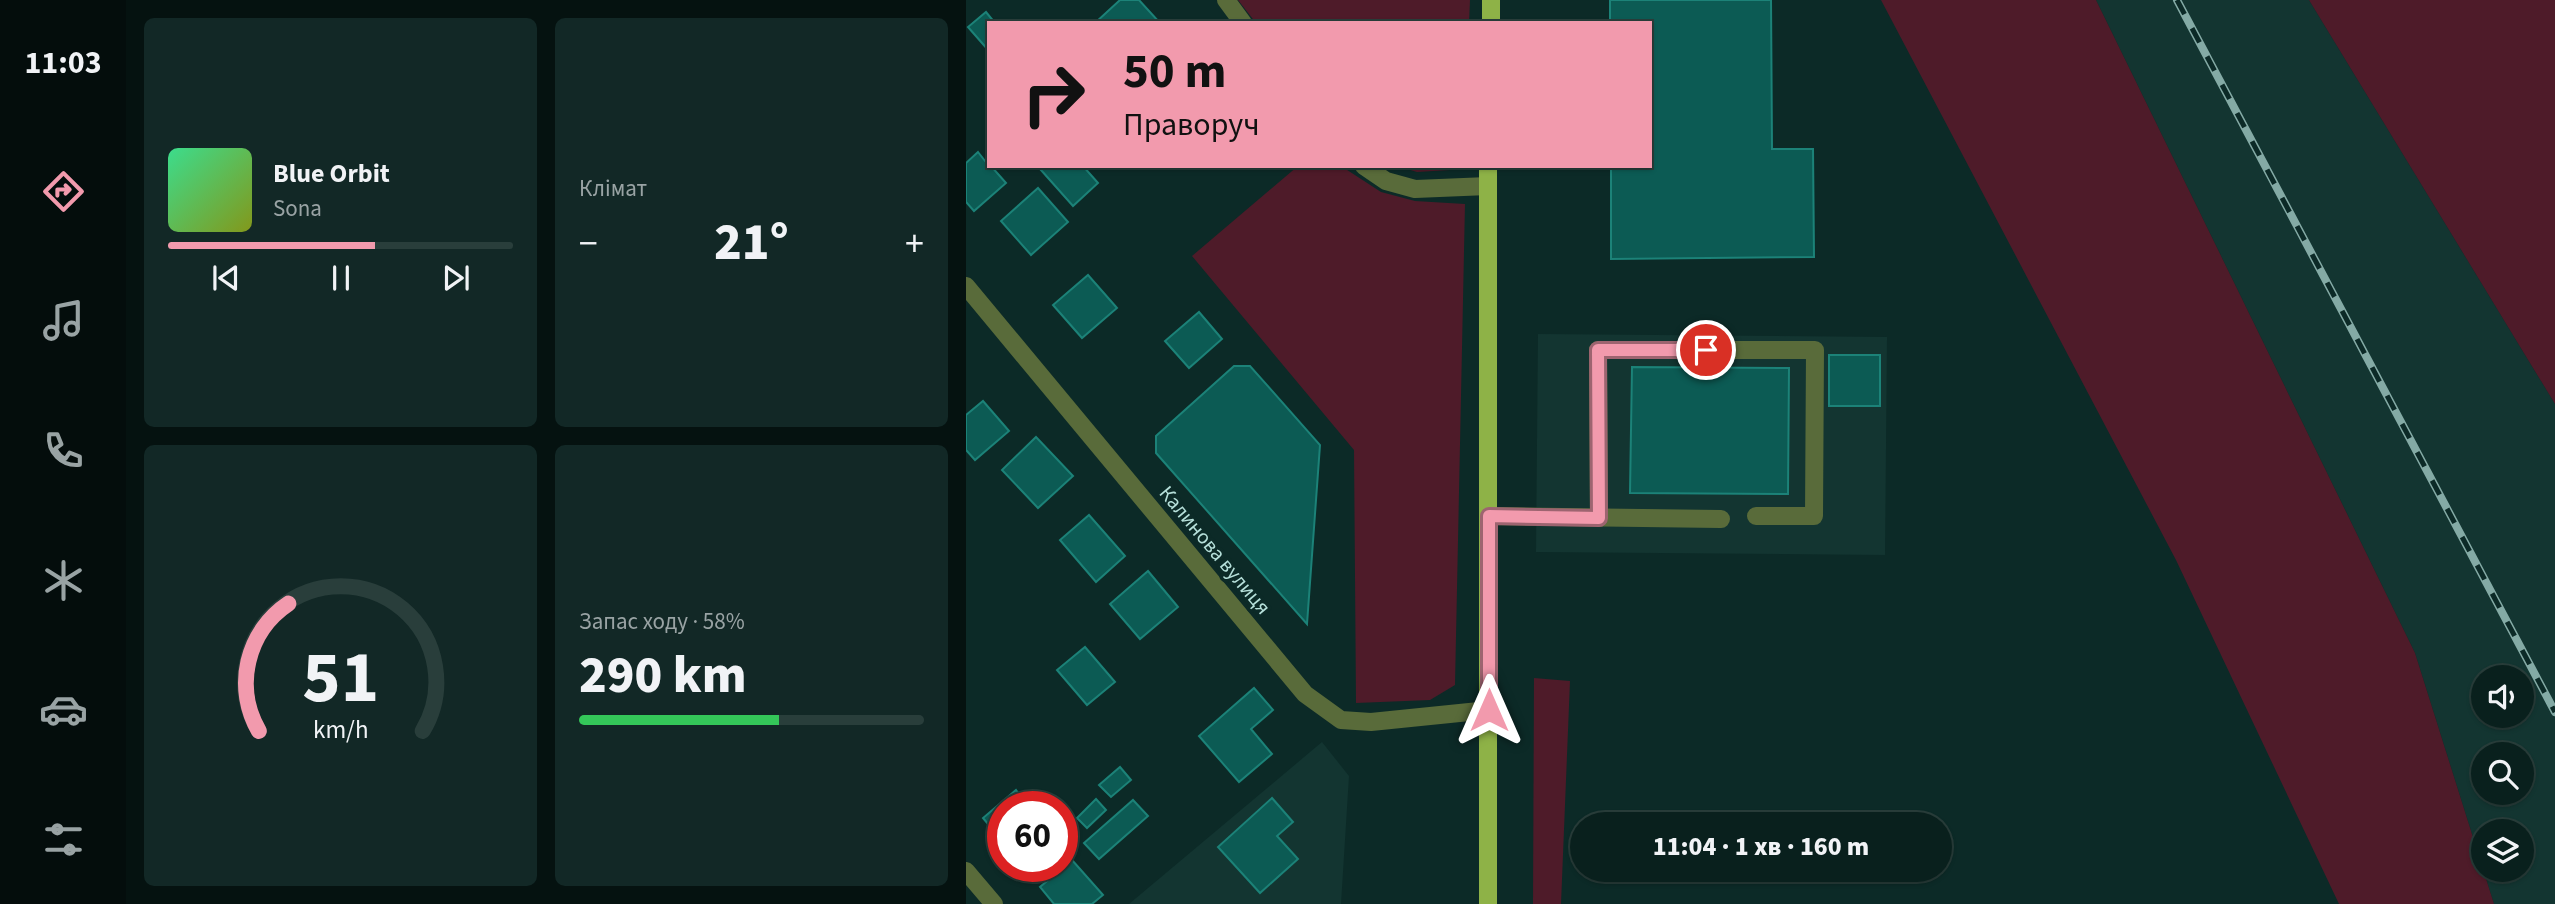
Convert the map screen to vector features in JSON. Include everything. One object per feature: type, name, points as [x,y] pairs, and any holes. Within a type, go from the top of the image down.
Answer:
[{"type":"main road","points":[[1491,0],[1491,21]]},
{"type":"main road","points":[[1488,168],[1488,904]]},
{"type":"street","points":[[1226,0],[1242,21]]},
{"type":"street","points":[[1367,168],[1386,181],[1415,190],[1488,186]]},
{"type":"street","name":"Калинова вулиця","points":[[966,286],[1306,694],[1341,720],[1371,722],[1489,710]]},
{"type":"street","points":[[1599,518],[1598,350],[1815,350],[1814,516],[1756,516]]},
{"type":"street","points":[[1489,516],[1721,519]]},
{"type":"street","points":[[966,871],[994,904]]},
{"type":"shaded area","points":[[1238,0],[1470,0],[1469,21],[1254,21]]},
{"type":"shaded area","points":[[1881,0],[2096,0],[2415,653],[2471,831],[2471,882],[2487,882],[2494,904],[2339,904],[2176,560]]},
{"type":"shaded area","points":[[2096,0],[2309,0],[2555,404],[2555,904],[2494,904],[2487,882],[2534,882],[2534,819],[2471,819],[2471,831],[2415,653]]},
{"type":"shaded area","points":[[2309,0],[2555,0],[2555,404]]},
{"type":"shaded area","points":[[1296,168],[1344,168],[1381,192],[1415,201],[1465,204],[1455,685],[1430,700],[1356,703],[1354,450],[1192,256]]},
{"type":"shaded area","points":[[1404,168],[1466,168],[1466,169],[1417,172]]},
{"type":"shaded area","points":[[1538,334],[1887,337],[1885,555],[1536,552]]},
{"type":"shaded area","points":[[1534,678],[1570,681],[1561,904],[1533,904]]},
{"type":"shaded area","points":[[1322,742],[1349,776],[1341,904],[1129,904]]},
{"type":"building","points":[[1120,0],[1139,0],[1158,21],[1097,21]]},
{"type":"building","points":[[1610,0],[1771,0],[1772,149],[1813,149],[1814,257],[1611,259],[1611,168],[1652,168],[1652,21],[1610,21]]},
{"type":"building","points":[[986,12],[993,21],[987,21],[987,49],[968,27]]},
{"type":"building","points":[[978,152],[987,163],[987,168],[993,168],[1006,183],[974,211],[966,202],[966,163]]},
{"type":"building","points":[[1085,168],[1098,183],[1073,206],[1041,170]]},
{"type":"building","points":[[1038,188],[1068,222],[1031,255],[1001,221]]},
{"type":"building","points":[[1088,275],[1117,308],[1082,338],[1053,305]]},
{"type":"building","points":[[1199,312],[1222,339],[1189,368],[1165,341]]},
{"type":"building","points":[[1829,355],[1880,355],[1880,406],[1829,406]]},
{"type":"building","points":[[1234,366],[1250,366],[1320,445],[1307,624],[1156,453],[1156,436]]},
{"type":"building","points":[[1632,367],[1789,368],[1788,494],[1630,493]]},
{"type":"building","points":[[983,401],[1009,431],[975,460],[966,450],[966,415]]},
{"type":"building","points":[[1036,437],[1073,476],[1038,508],[1002,470]]},
{"type":"building","points":[[1089,515],[1125,556],[1096,582],[1060,540]]},
{"type":"building","points":[[1148,571],[1178,607],[1140,639],[1110,604]]},
{"type":"building","points":[[1085,647],[1115,682],[1087,705],[1057,670]]},
{"type":"building","points":[[1254,688],[1273,710],[1251,729],[1272,754],[1239,782],[1199,736]]},
{"type":"building","points":[[1120,767],[1131,780],[1111,797],[1099,785]]},
{"type":"building","points":[[1272,798],[1293,822],[1277,836],[1298,859],[1260,893],[1218,847]]},
{"type":"building","points":[[1096,799],[1106,810],[1087,828],[1078,817]]},
{"type":"building","points":[[1133,800],[1148,816],[1099,859],[1084,843]]},
{"type":"building","points":[[1078,867],[1103,895],[1092,904],[1054,904],[1040,887],[1046,882],[1078,882]]},
{"type":"railway","points":[[2177,0],[2555,712]]},
{"type":"route","points":[[1489,710],[1489,516],[1599,518],[1598,350],[1706,350]]}]
